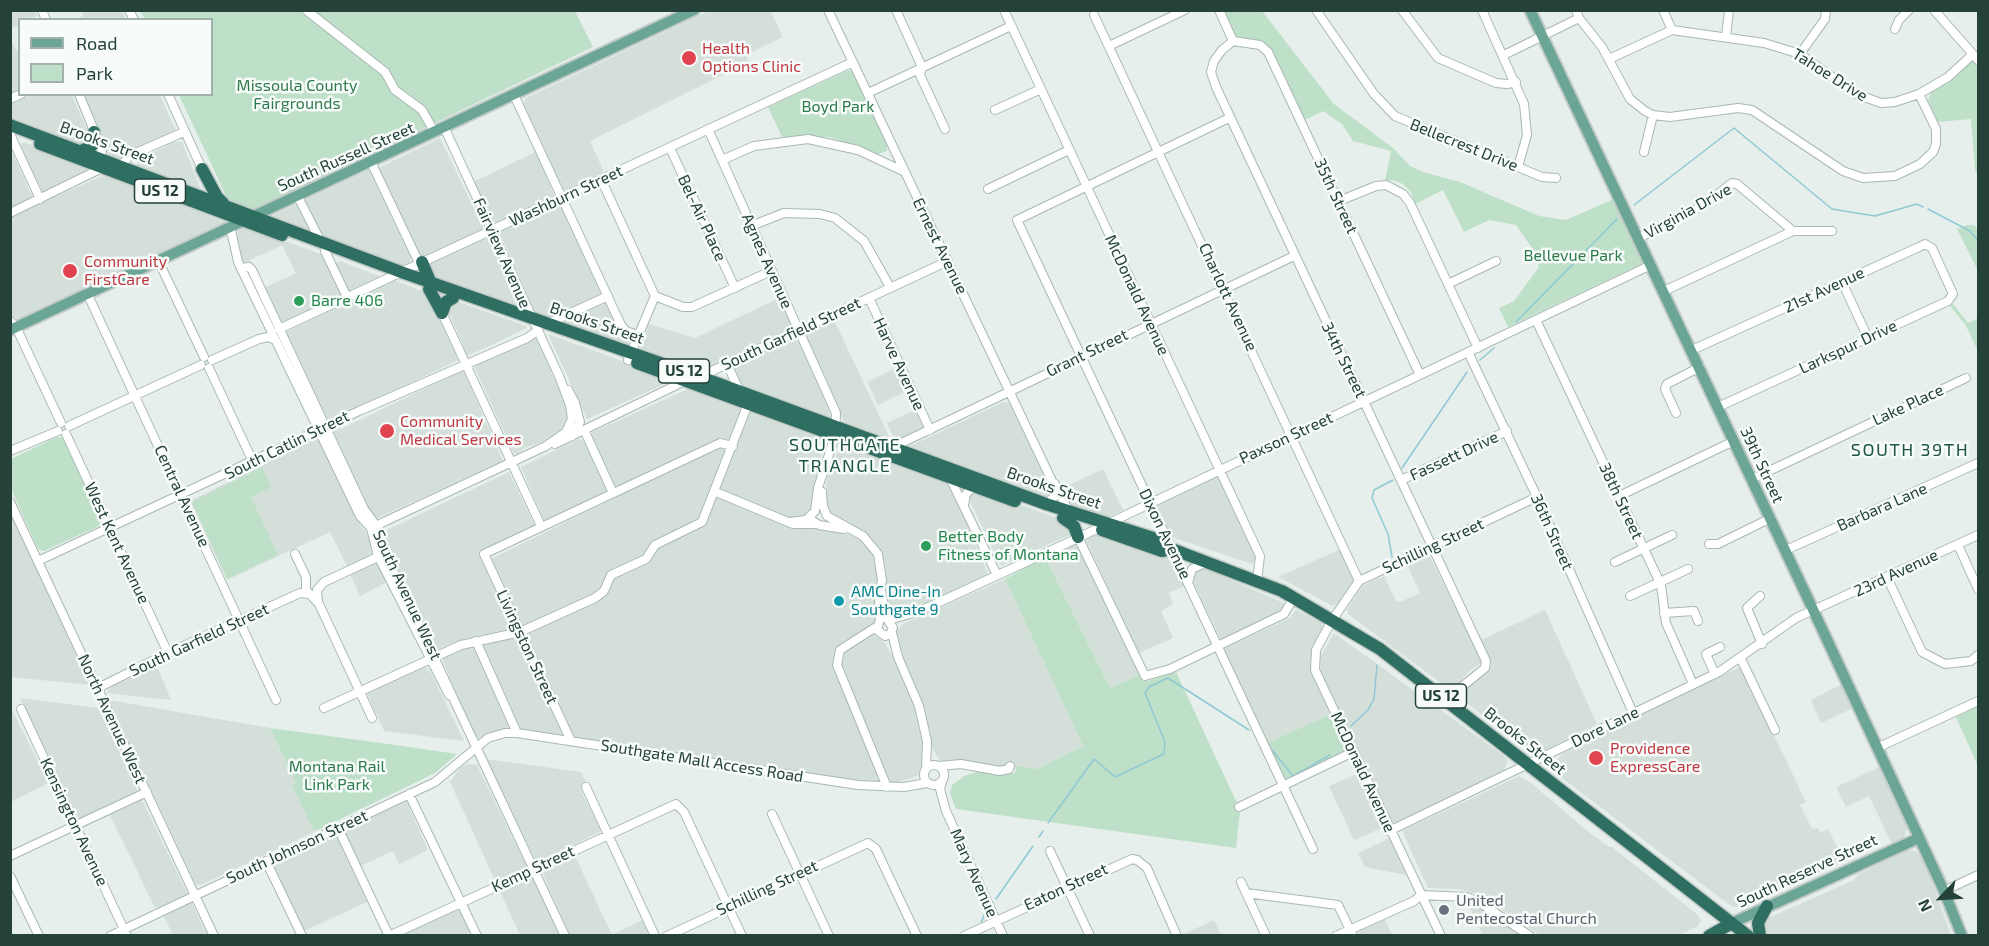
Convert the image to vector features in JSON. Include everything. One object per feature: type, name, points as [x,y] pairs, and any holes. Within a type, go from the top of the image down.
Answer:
[{"type":"highway","name":"Brooks Street","points":[[10,125],[81,151],[100,163],[120,166],[199,193],[241,221],[323,247],[534,325],[549,323],[685,381],[835,432]]},
{"type":"highway","points":[[81,151],[92,147],[94,132]]},
{"type":"highway","name":"Brooks Street","points":[[10,134],[100,163],[224,210]]},
{"type":"highway","points":[[199,193],[205,184],[202,169]]},
{"type":"highway","points":[[202,169],[224,210],[241,221]]},
{"type":"highway","points":[[421,263],[442,313]]},
{"type":"highway","name":"Brooks Street","points":[[430,285],[453,297],[534,325],[630,357],[700,377],[835,432],[1046,504],[1066,515]]},
{"type":"highway","points":[[442,313],[446,302],[453,297]]},
{"type":"highway","name":"Brooks Street","points":[[886,451],[950,478],[1102,526],[1162,551],[1172,549],[1209,562],[1294,597],[1380,649],[1748,936]]},
{"type":"highway","points":[[1066,515],[1078,537]]},
{"type":"highway","points":[[1760,936],[1758,923],[1767,906]]},
{"type":"highway","name":"South Reserve Street","points":[[1708,936],[1732,923]]},
{"type":"main road","name":"South Russell Street","points":[[12,326],[89,297],[241,221],[445,129],[694,10]]},
{"type":"main road","name":"39th Street","points":[[1530,10],[1814,610],[1944,891],[1962,936]]},
{"type":"main road","name":"South Reserve Street","points":[[1732,923],[1919,837]]},
{"type":"street","points":[[306,10],[385,72],[395,90],[422,110],[431,126]]},
{"type":"street","name":"Ernest Avenue","points":[[828,10],[1010,390],[1066,515]]},
{"type":"street","points":[[896,10],[922,67],[920,75],[945,129]]},
{"type":"street","name":"McDonald Avenue","points":[[1004,10],[1260,556],[1257,581]]},
{"type":"street","points":[[1109,46],[1185,10]]},
{"type":"street","points":[[1218,10],[1233,41]]},
{"type":"street","name":"Bellecrest Drive","points":[[1316,10],[1374,94],[1395,116],[1542,177],[1556,178]]},
{"type":"street","points":[[1402,10],[1438,58],[1496,83],[1516,82]]},
{"type":"street","points":[[1482,10],[1524,104],[1527,126],[1524,151],[1518,167]]},
{"type":"street","points":[[1609,59],[1672,30],[1663,10]]},
{"type":"street","points":[[1726,37],[1729,10]]},
{"type":"street","points":[[1800,54],[1825,19],[1826,10]]},
{"type":"street","points":[[1895,29],[1899,20],[1909,10]]},
{"type":"street","points":[[1934,10],[1975,58]]},
{"type":"street","points":[[1504,55],[1578,14],[1609,59],[1630,99],[1653,115],[1679,117],[1738,108],[1752,110],[1843,171],[1863,178],[1879,179],[1895,176],[1912,168],[1933,152],[1936,144],[1936,129],[1919,94]]},
{"type":"street","name":"Charlott Avenue","points":[[1094,15],[1293,435],[1359,581]]},
{"type":"street","points":[[868,93],[1011,26]]},
{"type":"street","name":"Tahoe Drive","points":[[1672,30],[1778,45],[1800,54],[1856,94],[1871,101],[1888,103],[1919,94],[1975,58]]},
{"type":"street","name":"34th Street","points":[[1233,41],[1214,61],[1211,72],[1229,118],[1486,661],[1485,668],[1459,689],[1449,703]]},
{"type":"street","name":"35th Street","points":[[1233,41],[1260,45],[1268,52],[1420,375]]},
{"type":"street","name":"Washburn Street","points":[[279,329],[853,62]]},
{"type":"street","points":[[995,110],[1041,89]]},
{"type":"street","points":[[514,95],[624,329],[640,336]]},
{"type":"street","points":[[10,213],[94,173],[100,163],[102,150],[80,96]]},
{"type":"street","points":[[169,96],[202,169]]},
{"type":"street","points":[[1644,152],[1653,115]]},
{"type":"street","points":[[1086,186],[1229,118]]},
{"type":"street","name":"Fairview Avenue","points":[[445,129],[559,376]]},
{"type":"street","name":"Agnes Avenue","points":[[708,129],[832,402],[835,432]]},
{"type":"street","points":[[139,173],[133,163],[138,152],[184,132]]},
{"type":"street","points":[[10,134],[40,199]]},
{"type":"street","points":[[722,160],[754,146],[808,139],[858,150],[905,172]]},
{"type":"street","name":"Bel-Air Place","points":[[670,148],[735,288]]},
{"type":"street","points":[[988,189],[1069,150]]},
{"type":"street","name":"US 12","points":[[120,166],[138,152]]},
{"type":"street","points":[[371,162],[421,263]]},
{"type":"street","points":[[601,179],[655,296],[683,307],[692,307],[771,271]]},
{"type":"street","name":"Virginia Drive","points":[[1639,238],[1704,205],[1732,183],[1737,184],[1793,231]]},
{"type":"street","points":[[1339,201],[1376,186],[1386,185],[1403,194],[1478,348]]},
{"type":"street","name":"Dixon Avenue","points":[[1086,186],[1017,220],[1313,849]]},
{"type":"street","points":[[297,195],[347,297]]},
{"type":"street","points":[[751,226],[784,213],[820,214],[835,218],[864,241],[890,287]]},
{"type":"street","name":"South Avenue West","points":[[241,221],[242,268],[255,297],[275,340],[373,527],[382,555],[432,658],[442,685],[457,705],[565,936]]},
{"type":"street","points":[[1664,291],[1793,231],[1832,231]]},
{"type":"street","name":"21st Avenue","points":[[1692,350],[1925,244],[1932,248],[1943,271]]},
{"type":"street","name":"Grant Street","points":[[886,451],[1294,256]]},
{"type":"street","name":"South Garfield Street","points":[[546,446],[585,432],[685,381],[700,377],[948,261]]},
{"type":"street","points":[[1448,284],[1496,261]]},
{"type":"street","points":[[160,263],[253,462]]},
{"type":"street","name":"Paxson Street","points":[[882,627],[1102,526],[1651,265]]},
{"type":"street","name":"South Avenue West","points":[[242,268],[249,267],[252,270],[322,428]]},
{"type":"street","name":"Larkspur Drive","points":[[1718,407],[1952,297],[1943,271]]},
{"type":"street","points":[[1842,282],[1868,338]]},
{"type":"street","points":[[549,323],[608,296]]},
{"type":"street","points":[[630,357],[655,296]]},
{"type":"street","name":"Central Avenue","points":[[89,297],[276,699]]},
{"type":"street","points":[[255,297],[263,306],[274,327],[279,329]]},
{"type":"street","name":"Harve Avenue","points":[[869,298],[930,430]]},
{"type":"street","points":[[442,313],[541,526],[720,443],[733,446]]},
{"type":"street","name":"38th Street","points":[[1536,320],[1659,582],[1666,622],[1694,684]]},
{"type":"street","points":[[259,339],[267,323]]},
{"type":"street","name":"South Catlin Street","points":[[38,561],[322,428],[527,338],[534,325]]},
{"type":"street","name":"West Kent Avenue","points":[[12,326],[64,428],[168,653]]},
{"type":"street","points":[[10,452],[259,339],[267,337],[275,340]]},
{"type":"street","name":"36th Street","points":[[1468,352],[1507,431],[1633,713]]},
{"type":"street","points":[[727,364],[740,392]]},
{"type":"street","points":[[1676,413],[1665,389],[1667,384],[1700,368]]},
{"type":"street","points":[[559,376],[579,413],[587,422],[602,422]]},
{"type":"street","points":[[373,527],[546,446],[566,432],[572,419],[559,376]]},
{"type":"street","name":"Lake Place","points":[[1752,479],[1966,378]]},
{"type":"street","points":[[324,708],[432,658],[476,641],[520,632],[602,594],[611,575],[646,559],[655,545],[702,522],[716,492],[748,404]]},
{"type":"street","points":[[568,439],[578,429],[579,413]]},
{"type":"street","name":"Fassett Drive","points":[[1401,480],[1507,431]]},
{"type":"street","points":[[585,432],[613,492]]},
{"type":"street","points":[[819,524],[814,513],[818,488],[835,432]]},
{"type":"street","points":[[1619,496],[1734,441]]},
{"type":"street","name":"Barbara Lane","points":[[1786,550],[1978,463]]},
{"type":"street","points":[[950,478],[997,575]]},
{"type":"street","points":[[1046,504],[1055,496],[1052,481]]},
{"type":"street","points":[[819,524],[826,520],[821,483]]},
{"type":"street","points":[[964,505],[966,494],[974,486]]},
{"type":"street","points":[[716,492],[801,526],[819,524],[851,530]]},
{"type":"street","name":"Schilling Street","points":[[1359,581],[1537,497]]},
{"type":"street","name":"North Avenue West","points":[[10,502],[214,936]]},
{"type":"street","points":[[790,522],[802,521],[814,513],[826,514],[872,544],[883,569],[882,627],[919,706],[926,739],[938,766]]},
{"type":"street","points":[[1709,544],[1718,544],[1771,518]]},
{"type":"street","name":"Livingston Street","points":[[541,526],[484,554],[571,741]]},
{"type":"street","name":"23rd Avenue","points":[[1814,610],[1978,535]]},
{"type":"street","points":[[1615,562],[1672,536]]},
{"type":"street","points":[[1078,537],[1145,676],[1170,669],[1284,614],[1294,597]]},
{"type":"street","points":[[1958,545],[1978,589]]},
{"type":"street","points":[[295,555],[372,718]]},
{"type":"street","name":"South Garfield Street","points":[[98,688],[168,653],[240,622],[311,586],[382,555]]},
{"type":"street","points":[[1188,583],[1192,569],[1209,562]]},
{"type":"street","points":[[1630,596],[1688,569]]},
{"type":"street","points":[[1887,577],[1922,652],[1945,664],[1971,661],[1978,655]]},
{"type":"street","name":"McDonald Avenue","points":[[1359,581],[1332,620],[1316,650],[1315,670],[1389,831],[1441,936]]},
{"type":"street","points":[[1760,596],[1747,608],[1762,644]]},
{"type":"street","name":"Dore Lane","points":[[1389,831],[1715,674],[1741,659],[1796,618],[1814,610]]},
{"type":"street","name":"Paxson Street","points":[[882,627],[892,631],[920,611]]},
{"type":"street","points":[[1664,612],[1694,611],[1698,621]]},
{"type":"street","points":[[887,787],[885,777],[837,671],[840,650],[882,627],[892,631],[892,641],[901,666]]},
{"type":"street","points":[[476,641],[517,733]]},
{"type":"street","points":[[1715,674],[1706,654],[1720,647]]},
{"type":"street","points":[[1741,659],[1775,730]]},
{"type":"street","points":[[1877,748],[1978,701]]},
{"type":"street","name":"Kensington Avenue","points":[[21,709],[125,932]]},
{"type":"street","name":"Southgate Mall Access Road","points":[[476,748],[493,735],[517,733],[847,783],[904,788],[929,784],[943,779],[952,770],[970,766]]},
{"type":"street","points":[[925,771],[926,739]]},
{"type":"street","name":"South Johnson Street","points":[[110,936],[125,932],[195,895],[445,776],[476,748]]},
{"type":"street","points":[[1239,807],[1353,752]]},
{"type":"street","name":"Southgate Mall Access Road","points":[[887,787],[913,781],[925,771],[938,766],[961,764],[1000,771],[1009,769],[1010,766]]},
{"type":"street","name":"Mary Avenue","points":[[938,766],[943,779],[940,789],[946,811]]},
{"type":"street","name":"Mary Avenue","points":[[925,771],[929,784],[946,811],[1003,936]]},
{"type":"street","points":[[586,787],[655,936]]},
{"type":"street","points":[[10,856],[147,792]]},
{"type":"street","points":[[409,794],[477,936]]},
{"type":"street","name":"Kemp Street","points":[[389,936],[669,806],[678,805],[684,812],[729,908]]},
{"type":"street","points":[[772,814],[829,936]]},
{"type":"street","points":[[338,828],[389,936]]},
{"type":"street","name":"Schilling Street","points":[[668,936],[868,843],[876,849],[916,936]]},
{"type":"street","points":[[1050,851],[1090,936]]},
{"type":"street","name":"Eaton Street","points":[[964,936],[1122,862],[1137,860],[1147,868],[1177,936]]},
{"type":"street","points":[[266,861],[302,936]]},
{"type":"street","points":[[1944,891],[1978,875]]},
{"type":"street","points":[[10,876],[39,936]]},
{"type":"street","points":[[1241,882],[1266,936]]},
{"type":"street","points":[[1246,893],[1338,905],[1351,932]]},
{"type":"street","points":[[1336,936],[1351,932],[1414,901],[1421,895],[1467,897],[1527,933]]},
{"type":"street","points":[[729,908],[742,936]]},
{"type":"shaded area","points":[[81,10],[122,11],[126,18],[79,18],[83,16]]},
{"type":"shaded area","points":[[711,10],[774,11],[771,12],[783,37],[746,55],[749,62],[590,141],[604,172],[567,190],[563,189],[523,104],[526,98]]},
{"type":"shaded area","points":[[10,11],[35,11],[38,16],[18,18],[18,26],[11,29]]},
{"type":"shaded area","points":[[10,40],[18,52],[18,93],[10,97]]},
{"type":"shaded area","points":[[28,96],[72,96],[91,139],[84,148],[10,122],[10,104]]},
{"type":"shaded area","points":[[83,96],[160,96],[176,131],[125,161],[111,160]]},
{"type":"shaded area","points":[[440,138],[484,229],[426,257],[420,257],[378,168]]},
{"type":"shaded area","points":[[24,142],[84,166],[87,171],[43,193],[20,146]]},
{"type":"shaded area","points":[[174,142],[182,142],[200,188],[197,189],[137,166],[138,160]]},
{"type":"shaded area","points":[[10,147],[33,199],[10,211]]},
{"type":"shaded area","points":[[536,152],[554,195],[500,222],[493,222],[473,182]]},
{"type":"shaded area","points":[[369,170],[411,258],[410,263],[400,267],[268,218]]},
{"type":"shaded area","points":[[102,176],[131,183],[226,223],[22,320],[11,316],[10,217]]},
{"type":"shaded area","points":[[561,203],[621,332],[632,339],[630,346],[625,348],[536,315],[499,232]]},
{"type":"shaded area","points":[[247,227],[323,255],[341,291],[339,297],[281,324],[261,289],[296,273],[282,245],[242,266],[236,233]]},
{"type":"shaded area","points":[[487,236],[521,305],[518,307],[434,278],[428,266],[429,263]]},
{"type":"shaded area","points":[[340,261],[379,277],[348,291],[335,263]]},
{"type":"shaded area","points":[[394,280],[429,294],[458,360],[326,423],[284,333]]},
{"type":"shaded area","points":[[779,298],[793,329],[696,374],[640,351],[649,324],[695,338]]},
{"type":"shaded area","points":[[456,301],[527,328],[468,356],[447,309]]},
{"type":"shaded area","points":[[834,320],[893,445],[848,430],[832,397],[805,336]]},
{"type":"shaded area","points":[[548,334],[666,377],[669,382],[587,419]]},
{"type":"shaded area","points":[[535,336],[567,406],[569,418],[565,429],[549,440],[524,448],[517,454],[513,452],[474,366]]},
{"type":"shaded area","points":[[793,339],[799,342],[828,405],[831,420],[741,391],[731,368]]},
{"type":"shaded area","points":[[896,368],[907,391],[878,405],[867,382]]},
{"type":"shaded area","points":[[461,371],[464,372],[503,461],[373,520],[330,432],[336,426],[341,429]]},
{"type":"shaded area","points":[[690,388],[816,434],[824,442],[815,483],[813,507],[808,514],[811,529],[838,530],[854,537],[866,544],[875,558],[879,571],[877,622],[872,628],[875,636],[884,642],[901,670],[914,701],[923,734],[926,761],[917,776],[893,784],[872,784],[510,729],[478,738],[472,733],[442,658],[469,645],[526,635],[491,559],[619,496],[591,433]]},
{"type":"shaded area","points":[[1003,402],[1010,403],[1052,493],[1046,500],[906,448]]},
{"type":"shaded area","points":[[916,409],[924,428],[896,443],[887,423]]},
{"type":"shaded area","points":[[314,439],[320,439],[358,522],[370,538],[371,555],[347,566],[330,532],[227,580],[190,501]]},
{"type":"shaded area","points":[[578,439],[584,441],[608,493],[545,523],[521,467]]},
{"type":"shaded area","points":[[845,447],[852,447],[949,482],[989,576],[900,617],[893,617],[887,608],[886,567],[877,546],[860,531],[831,517],[824,500],[828,473],[837,453]]},
{"type":"shaded area","points":[[1103,469],[1123,510],[1105,518],[1070,509],[1061,489]]},
{"type":"shaded area","points":[[509,472],[535,526],[480,551],[513,628],[463,639],[439,649],[433,648],[385,550],[385,534],[389,529]]},
{"type":"shaded area","points":[[1215,477],[1220,478],[1257,557],[1252,564],[1172,537],[1159,508],[1159,503]]},
{"type":"shaded area","points":[[979,490],[1071,523],[1074,533],[1001,566],[968,497],[970,491]]},
{"type":"shaded area","points":[[11,513],[90,685],[11,677]]},
{"type":"shaded area","points":[[1100,532],[1169,556],[1184,586],[1169,593],[1173,604],[1161,611],[1173,638],[1139,653],[1086,540]]},
{"type":"shaded area","points":[[1076,542],[1140,675],[1110,688],[1045,557]]},
{"type":"shaded area","points":[[1341,549],[1355,579],[1339,603],[1333,606],[1278,577]]},
{"type":"shaded area","points":[[1429,555],[1481,659],[1481,663],[1469,671],[1455,688],[1449,689],[1348,614],[1347,610],[1362,586],[1384,576],[1396,601],[1400,602],[1420,593],[1407,565]]},
{"type":"shaded area","points":[[376,563],[387,582],[360,596],[350,574]]},
{"type":"shaded area","points":[[1197,568],[1204,568],[1286,604],[1282,611],[1221,639],[1192,579]]},
{"type":"shaded area","points":[[1005,579],[1083,746],[1037,769],[942,763],[933,750],[921,698],[894,634],[903,624]]},
{"type":"shaded area","points":[[1296,610],[1322,623],[1323,628],[1312,651],[1311,665],[1331,714],[1267,743],[1223,649],[1290,618]]},
{"type":"shaded area","points":[[1545,610],[1597,724],[1537,754],[1514,741],[1466,702],[1464,695],[1470,685],[1491,667],[1491,661],[1481,640]]},
{"type":"shaded area","points":[[1334,633],[1503,755],[1508,761],[1504,770],[1398,823],[1391,822],[1321,671],[1320,657]]},
{"type":"shaded area","points":[[157,666],[171,700],[106,693],[111,687]]},
{"type":"shaded area","points":[[425,666],[431,673],[464,741],[384,731],[367,693]]},
{"type":"shaded area","points":[[1741,667],[1806,802],[1800,805],[1812,829],[1818,828],[1820,833],[1828,829],[1844,861],[1739,907],[1731,906],[1554,772],[1552,766],[1562,754],[1657,705]]},
{"type":"shaded area","points":[[1842,684],[1853,708],[1821,723],[1811,700]]},
{"type":"shaded area","points":[[20,698],[98,708],[207,935],[173,935],[161,911],[158,907],[155,908],[110,815],[82,828]]},
{"type":"shaded area","points":[[109,700],[270,728],[318,830],[201,885],[196,885]]},
{"type":"shaded area","points":[[10,706],[49,783],[11,802],[10,802]]},
{"type":"shaded area","points":[[486,759],[581,772],[586,782],[580,789],[601,831],[540,862],[536,861]]},
{"type":"shaded area","points":[[469,764],[477,765],[560,935],[520,935],[450,782],[460,768]]},
{"type":"shaded area","points":[[1882,766],[1909,824],[1904,838],[1892,844],[1869,796],[1846,807],[1836,787]]},
{"type":"shaded area","points":[[1359,773],[1384,827],[1354,840],[1329,786]]},
{"type":"shaded area","points":[[1519,776],[1530,782],[1586,830],[1612,847],[1698,915],[1701,921],[1698,926],[1679,935],[1540,935],[1481,895],[1458,889],[1428,888],[1402,831]]},
{"type":"shaded area","points":[[406,801],[428,850],[399,864],[393,851],[360,866],[343,831]]},
{"type":"shaded area","points":[[336,835],[367,902],[304,931],[273,865]]},
{"type":"shaded area","points":[[1390,838],[1407,875],[1365,867],[1358,853]]},
{"type":"shaded area","points":[[1906,850],[1916,851],[1924,860],[1951,935],[1761,936],[1762,925],[1766,919],[1854,880],[1859,874]]},
{"type":"shaded area","points":[[575,856],[612,935],[570,935],[542,872]]},
{"type":"shaded area","points":[[1467,902],[1481,907],[1522,935],[1483,935]]},
{"type":"shaded area","points":[[459,908],[470,932],[463,935],[402,935]]},
{"type":"shaded area","points":[[1384,918],[1392,935],[1358,935],[1360,930]]},
{"type":"shaded area","points":[[643,920],[650,935],[612,935]]},
{"type":"shaded area","points":[[1214,920],[1221,935],[1182,935]]},
{"type":"green space","name":"Missoula County Fairgrounds","points":[[140,11],[575,11],[593,47],[251,211],[232,204],[227,198],[179,96],[213,96],[213,18],[144,18]]},
{"type":"green space","name":"Bellevue Park","points":[[1224,11],[1262,11],[1334,104],[1393,148],[1410,166],[1460,182],[1539,216],[1566,220],[1614,199],[1643,263],[1508,327],[1499,308],[1514,301],[1539,267],[1532,248],[1516,225],[1489,220],[1464,232],[1443,190],[1415,204],[1411,192],[1403,184],[1393,180],[1385,181],[1391,151],[1353,141],[1342,124],[1323,111],[1305,120],[1274,54],[1265,45],[1234,36]]},
{"type":"green space","points":[[1973,60],[1978,65],[1978,176],[1975,170],[1971,119],[1938,122],[1928,100],[1932,90]]},
{"type":"green space","name":"Boyd Park","points":[[849,70],[853,71],[887,143],[887,151],[878,154],[829,137],[782,137],[768,107]]},
{"type":"green space","points":[[1975,225],[1978,232],[1978,271],[1957,229]]},
{"type":"green space","points":[[1953,304],[1968,323],[1978,318],[1978,351],[1965,324],[1950,306]]},
{"type":"green space","points":[[57,437],[63,438],[101,522],[99,526],[44,551],[38,549],[11,489],[11,459]]},
{"type":"green space","points":[[262,467],[271,487],[251,497],[278,555],[227,579],[192,502]]},
{"type":"green space","points":[[1045,557],[1110,688],[1140,675],[1143,681],[1148,681],[1176,672],[1237,803],[1240,812],[1236,848],[956,809],[950,793],[952,785],[964,776],[976,772],[1015,773],[1016,766],[1037,769],[1083,746],[1005,579]]},
{"type":"green space","points":[[1978,706],[1978,766],[1956,717]]},
{"type":"green space","points":[[1331,714],[1345,751],[1286,782],[1267,743]]},
{"type":"green space","name":"Montana Rail Link Park","points":[[270,728],[457,754],[435,773],[318,830],[313,829],[292,785],[296,783]]},
{"type":"waterway","points":[[1634,205],[1734,128],[1832,209],[1875,216],[1917,204],[1923,207]]},
{"type":"waterway","points":[[1928,209],[1970,231],[1978,241]]},
{"type":"waterway","points":[[1516,322],[1617,219]]},
{"type":"waterway","points":[[1480,360],[1494,348]]},
{"type":"waterway","points":[[1402,468],[1467,372]]},
{"type":"waterway","points":[[1392,557],[1388,534],[1372,498],[1374,490],[1393,480]]},
{"type":"waterway","points":[[1351,726],[1368,710],[1374,699],[1377,665]]},
{"type":"waterway","points":[[1048,823],[1094,759],[1115,777],[1164,754],[1165,742],[1145,693],[1149,687],[1168,678],[1249,730]]},
{"type":"waterway","points":[[1272,750],[1293,776],[1330,755]]},
{"type":"waterway","points":[[1039,837],[1043,831]]},
{"type":"waterway","points":[[996,899],[1033,846]]},
{"type":"waterway","points":[[981,923],[985,913]]},
{"type":"place","name":"Health Options Clinic","points":[[689,58]]},
{"type":"place","name":"Community FirstCare","points":[[70,271]]},
{"type":"place","name":"Barre 406","points":[[299,301]]},
{"type":"place","name":"Community Medical Services","points":[[387,431]]},
{"type":"place","name":"Better Body Fitness of Montana","points":[[926,546]]},
{"type":"place","name":"AMC Dine-In Southgate 9","points":[[839,601]]},
{"type":"place","name":"Providence ExpressCare","points":[[1596,758]]},
{"type":"place","name":"United Pentecostal Church","points":[[1444,910]]},
{"type":"district","name":"SOUTH 39TH","points":[[1910,450]]},
{"type":"district","name":"SOUTHGATE TRIANGLE","points":[[845,455]]}]
